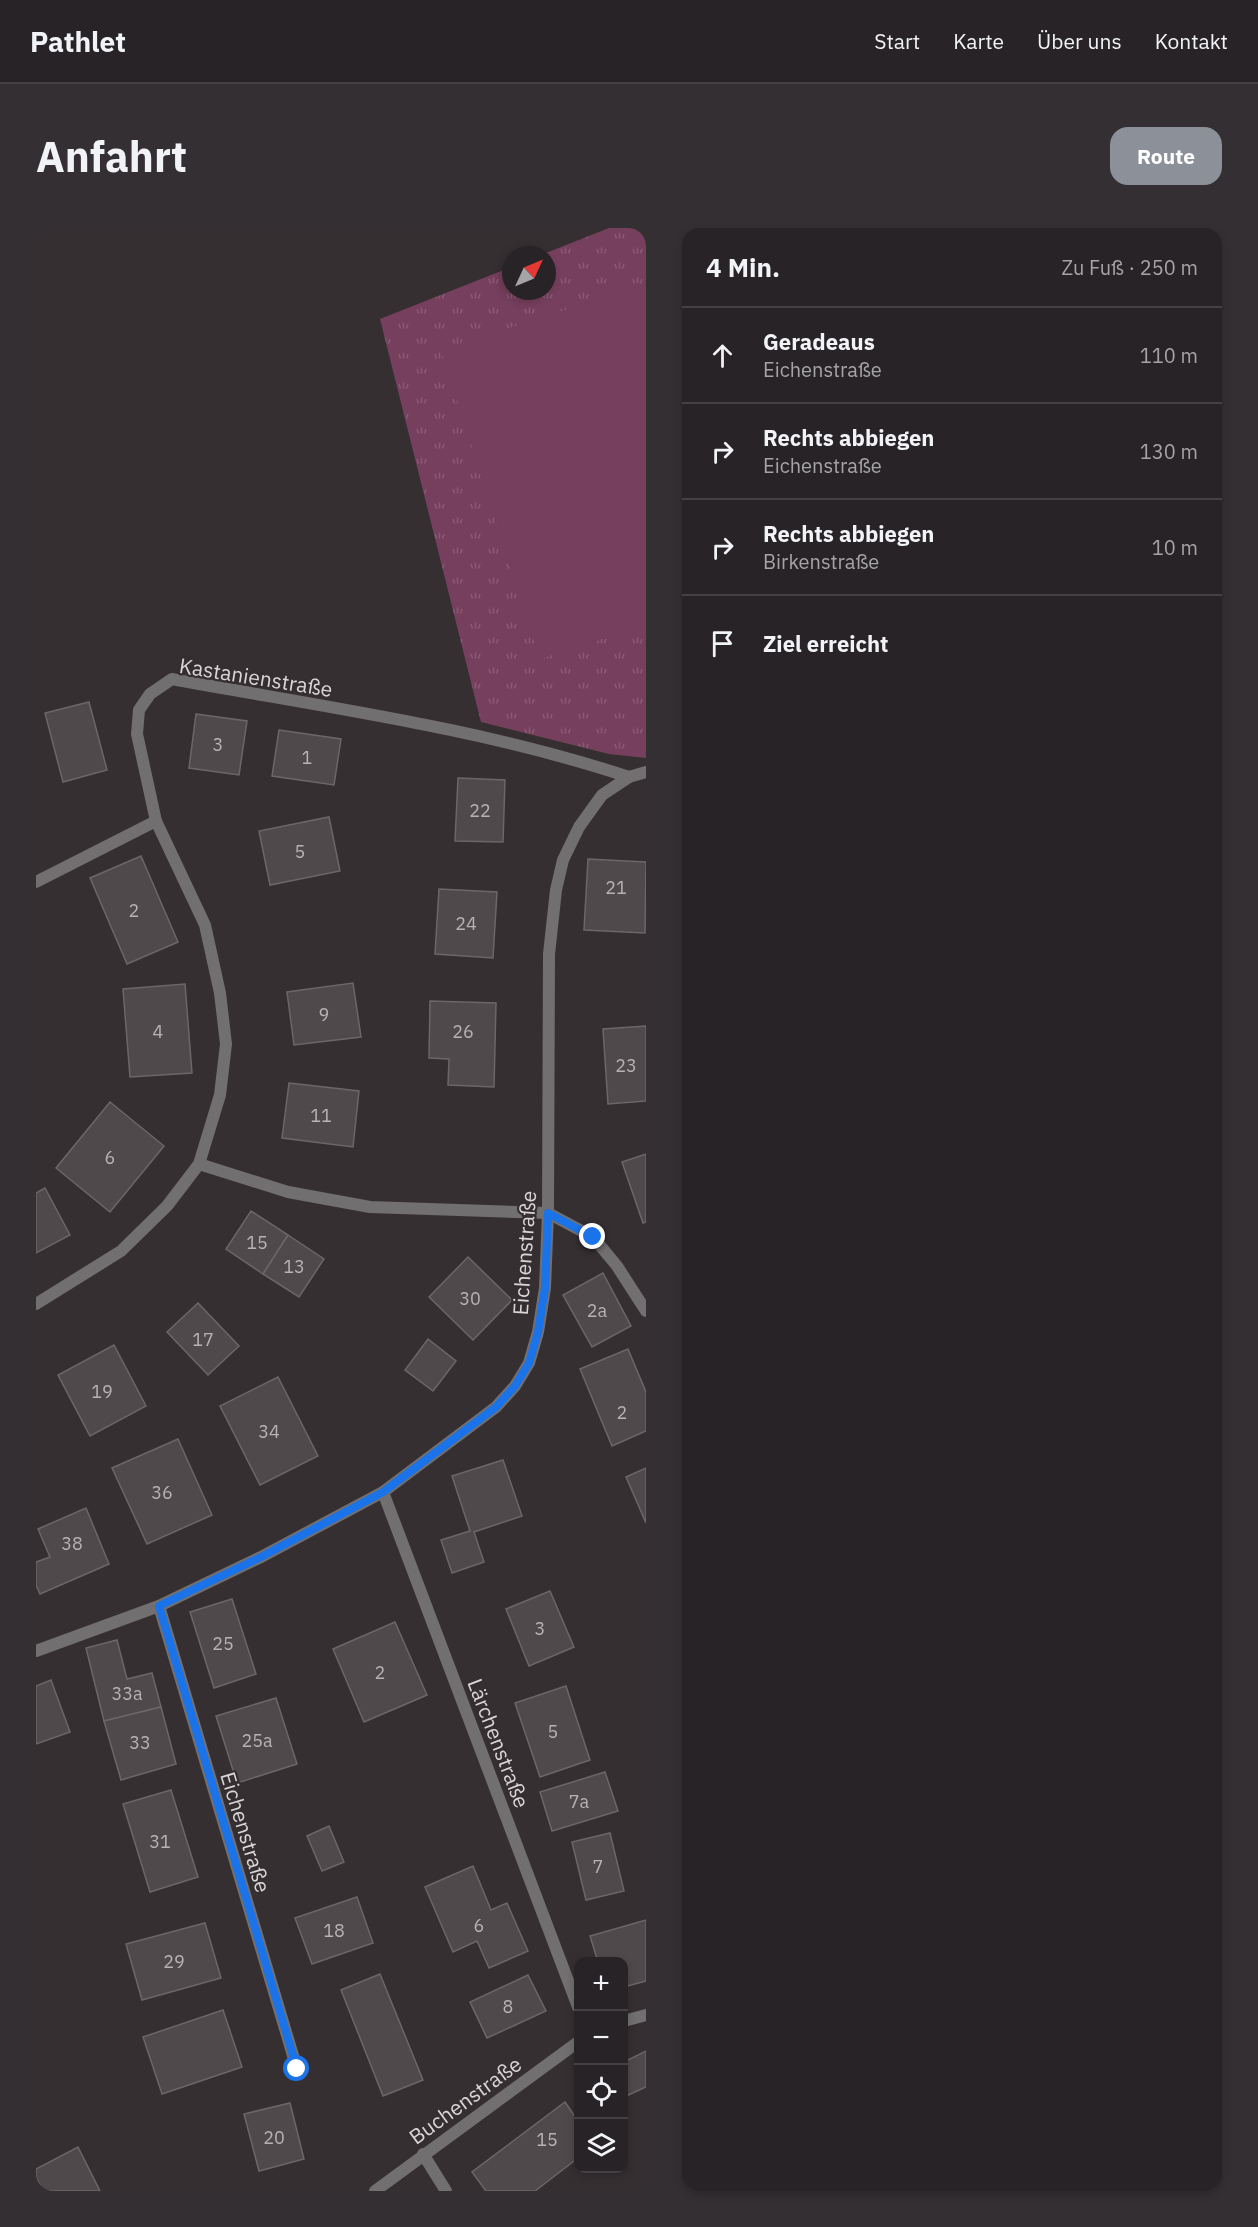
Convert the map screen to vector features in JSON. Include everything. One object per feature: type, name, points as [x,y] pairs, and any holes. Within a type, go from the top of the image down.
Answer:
[{"type":"street","name":"Kastanienstraße","points":[[36,1304],[121,1251],[167,1206],[199,1164],[220,1095],[226,1044],[220,993],[205,925],[156,822],[137,734],[139,710],[150,694],[172,679],[457,732],[567,757],[629,777]]},
{"type":"street","name":"Eichenstraße","points":[[36,1651],[159,1606],[261,1557],[383,1492],[496,1407],[515,1386],[529,1363],[538,1332],[545,1288],[548,1213],[549,954],[556,890],[563,860],[579,827],[602,795],[629,777],[646,772]]},
{"type":"street","points":[[36,882],[156,822]]},
{"type":"street","points":[[199,1164],[288,1192],[370,1207],[548,1213],[593,1237],[617,1266],[646,1311]]},
{"type":"street","name":"Lärchenstraße","points":[[383,1492],[574,1994]]},
{"type":"street","name":"Eichenstraße","points":[[159,1606],[297,2069]]},
{"type":"street","points":[[628,2020],[646,2015]]},
{"type":"street","name":"Buchenstraße","points":[[375,2191],[574,2046]]},
{"type":"street","points":[[423,2154],[446,2191]]},
{"type":"green space","points":[[609,228],[646,228],[646,758],[609,754],[481,722],[380,319],[502,271],[502,300],[556,300],[556,249]]},
{"type":"green space","points":[[646,284],[646,625],[540,659],[441,350]]},
{"type":"building","points":[[89,702],[107,770],[63,782],[45,713]]},
{"type":"building","points":[[196,714],[247,721],[239,775],[189,768]]},
{"type":"building","points":[[279,730],[341,739],[334,785],[272,776]]},
{"type":"building","points":[[458,778],[505,780],[503,842],[455,841]]},
{"type":"building","points":[[329,817],[340,871],[270,885],[259,831]]},
{"type":"building","points":[[141,856],[178,942],[127,964],[90,878]]},
{"type":"building","points":[[588,859],[646,862],[645,933],[584,930]]},
{"type":"building","points":[[439,889],[497,892],[493,958],[435,954]]},
{"type":"building","points":[[353,983],[361,1037],[294,1045],[287,992]]},
{"type":"building","points":[[185,984],[192,1073],[130,1077],[123,989]]},
{"type":"building","points":[[430,1001],[496,1003],[494,1087],[448,1085],[449,1059],[429,1058]]},
{"type":"building","points":[[646,1026],[646,1101],[608,1104],[603,1029]]},
{"type":"building","points":[[289,1083],[359,1091],[353,1147],[282,1138]]},
{"type":"building","points":[[110,1102],[164,1146],[110,1212],[56,1168]]},
{"type":"building","points":[[646,1154],[646,1222],[643,1223],[622,1162]]},
{"type":"building","points":[[45,1188],[70,1235],[36,1253],[36,1193]]},
{"type":"building","points":[[251,1211],[288,1235],[263,1274],[226,1249]]},
{"type":"building","points":[[288,1235],[324,1259],[299,1297],[263,1274]]},
{"type":"building","points":[[468,1257],[512,1300],[473,1340],[429,1297]]},
{"type":"building","points":[[603,1273],[631,1326],[592,1347],[563,1295]]},
{"type":"building","points":[[198,1303],[239,1346],[208,1375],[167,1332]]},
{"type":"building","points":[[428,1339],[456,1361],[433,1391],[405,1370]]},
{"type":"building","points":[[114,1345],[146,1406],[90,1436],[58,1375]]},
{"type":"building","points":[[628,1349],[646,1392],[646,1431],[612,1446],[580,1369]]},
{"type":"building","points":[[278,1377],[318,1456],[260,1485],[220,1406]]},
{"type":"building","points":[[178,1439],[212,1515],[147,1544],[112,1468]]},
{"type":"building","points":[[503,1460],[522,1516],[474,1532],[484,1562],[452,1573],[441,1540],[470,1531],[452,1476]]},
{"type":"building","points":[[646,1468],[646,1523],[626,1477]]},
{"type":"building","points":[[86,1508],[109,1564],[40,1594],[36,1585],[36,1562],[50,1557],[38,1529]]},
{"type":"building","points":[[550,1591],[574,1647],[529,1666],[506,1609]]},
{"type":"building","points":[[232,1599],[256,1674],[214,1688],[190,1612]]},
{"type":"building","points":[[395,1622],[427,1695],[364,1722],[333,1649]]},
{"type":"building","points":[[117,1640],[127,1679],[152,1673],[161,1707],[104,1721],[86,1648]]},
{"type":"building","points":[[51,1680],[70,1732],[36,1744],[36,1686]]},
{"type":"building","points":[[566,1686],[590,1760],[540,1777],[515,1703]]},
{"type":"building","points":[[276,1698],[297,1764],[237,1783],[216,1716]]},
{"type":"building","points":[[161,1707],[176,1764],[121,1780],[104,1721]]},
{"type":"building","points":[[605,1772],[618,1811],[552,1831],[540,1792]]},
{"type":"building","points":[[171,1790],[198,1877],[150,1892],[123,1804]]},
{"type":"building","points":[[329,1826],[344,1862],[322,1871],[307,1836]]},
{"type":"building","points":[[610,1833],[624,1891],[586,1900],[572,1842]]},
{"type":"building","points":[[473,1866],[491,1910],[507,1903],[528,1951],[489,1968],[477,1941],[453,1952],[425,1887]]},
{"type":"building","points":[[357,1897],[373,1943],[312,1964],[295,1918]]},
{"type":"building","points":[[646,1920],[646,1981],[628,1986],[628,1957],[596,1957],[590,1936]]},
{"type":"building","points":[[205,1923],[221,1978],[142,2000],[126,1944]]},
{"type":"building","points":[[380,1974],[423,2080],[383,2096],[341,1990]]},
{"type":"building","points":[[528,1975],[546,2011],[487,2038],[470,2002]]},
{"type":"building","points":[[223,2010],[242,2067],[162,2094],[143,2037]]},
{"type":"building","points":[[646,2051],[646,2087],[628,2095],[628,2065],[628,2060]]},
{"type":"building","points":[[565,2102],[574,2115],[574,2161],[535,2191],[486,2191],[472,2172]]},
{"type":"building","points":[[290,2103],[304,2159],[259,2171],[244,2114]]},
{"type":"building","points":[[78,2147],[100,2191],[43,2191],[36,2177],[36,2169]]},
{"type":"route","points":[[297,2069],[159,1606],[261,1557],[383,1492],[496,1407],[515,1386],[529,1363],[538,1332],[545,1288],[548,1213],[593,1237]]}]
